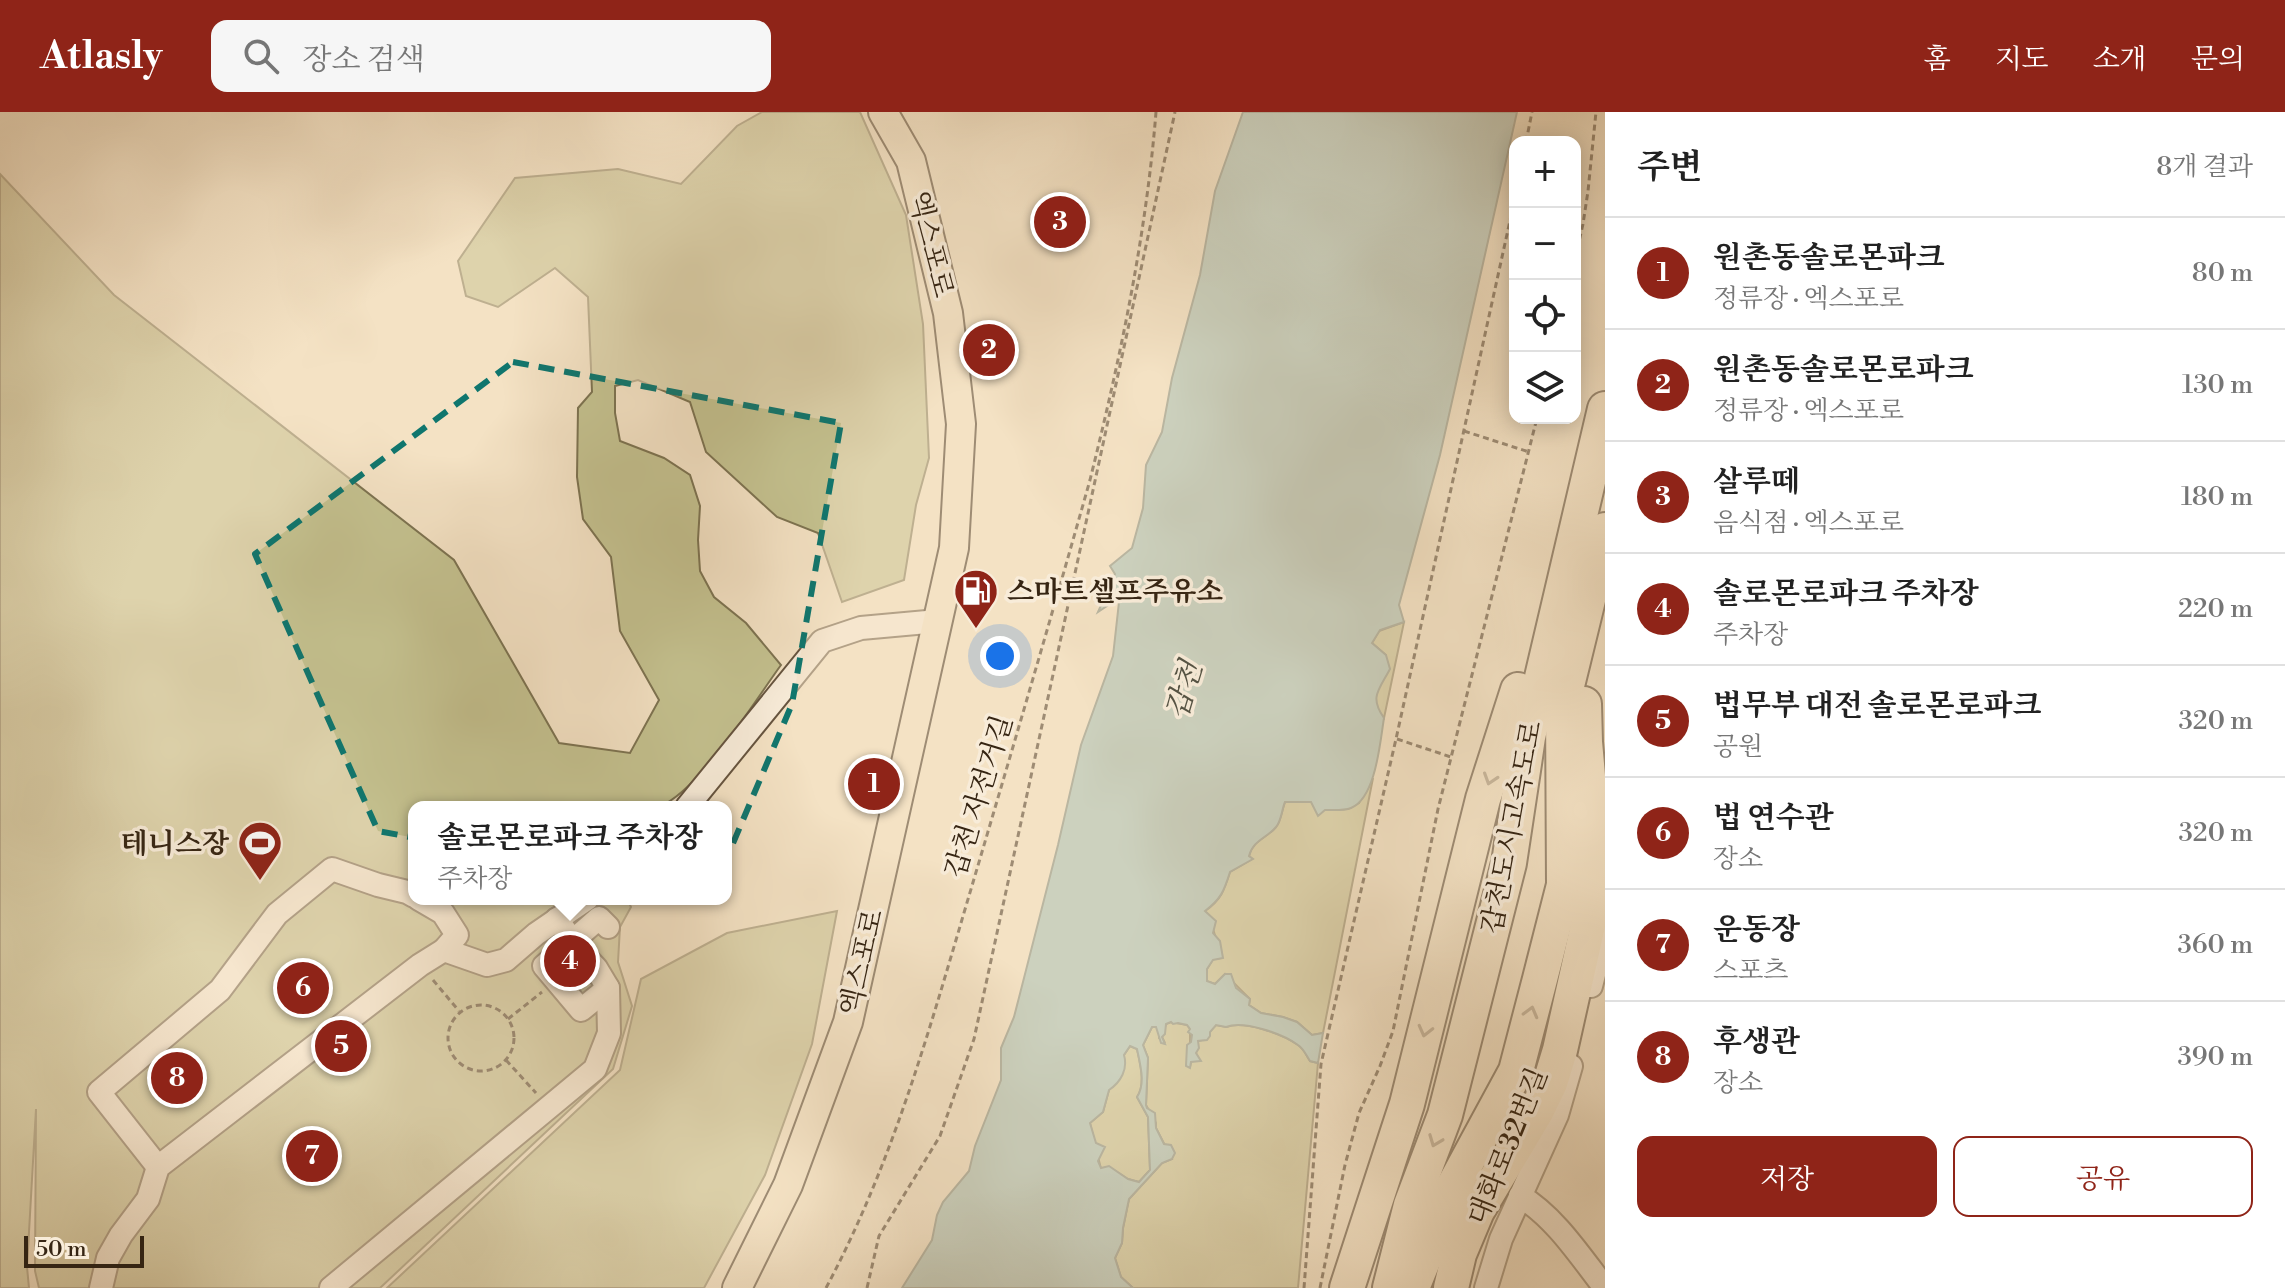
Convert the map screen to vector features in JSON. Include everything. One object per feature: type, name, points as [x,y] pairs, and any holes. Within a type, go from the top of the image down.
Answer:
[{"type":"highway","points":[[1347,1288],[1407,1104],[1483,799],[1601,423]]},
{"type":"highway","name":"갑천도시고속도로","points":[[1390,1288],[1411,1205],[1445,1115],[1509,863],[1528,737],[1601,423]]},
{"type":"highway","name":"갑천도시고속도로","points":[[1412,1288],[1453,1187],[1516,1071],[1564,885],[1563,702],[1605,530]]},
{"type":"highway","points":[[1451,1288],[1459,1254],[1477,1211],[1550,1083],[1595,894],[1584,693],[1597,564]]},
{"type":"main road","name":"엑스포로","points":[[737,1288],[788,1185],[848,1022],[954,548],[961,424],[948,313],[911,161],[883,112]]},
{"type":"street","points":[[692,801],[822,641],[861,628],[938,621]]},
{"type":"street","points":[[158,1167],[99,1092],[220,990],[277,914],[332,869],[408,893]]},
{"type":"street","points":[[101,1288],[108,1258],[148,1199],[158,1167],[420,965],[444,950],[457,935],[443,913],[429,905]]},
{"type":"street","points":[[444,950],[487,965],[506,960],[536,934],[578,905]]},
{"type":"street","points":[[608,927],[599,918],[544,966],[581,1010],[608,988]]},
{"type":"street","points":[[331,1288],[595,1069],[609,1033],[608,988],[557,919]]},
{"type":"street","name":"대화로32번길","points":[[1486,1288],[1501,1239],[1557,1115],[1605,932]]},
{"type":"street","points":[[1520,1196],[1536,1206],[1551,1222],[1605,1288]]},
{"type":"path","name":"갑천 자전거길","points":[[826,1288],[865,1210],[926,1039],[1079,522],[1109,404],[1146,214],[1156,112]]},
{"type":"path","points":[[867,1288],[879,1236],[940,1136],[974,1039],[1175,112]]},
{"type":"path","points":[[1527,136],[1532,112]]},
{"type":"path","points":[[1581,230],[1596,112]]},
{"type":"path","points":[[1304,1288],[1321,1064],[1513,208]]},
{"type":"path","points":[[1320,1288],[1359,1113],[1393,1031],[1451,757],[1536,424]]},
{"type":"path","points":[[1464,431],[1529,452]]},
{"type":"path","points":[[1396,739],[1451,757]]},
{"type":"path","points":[[420,965],[460,1013]]},
{"type":"path","points":[[508,1019],[542,992]]},
{"type":"path","points":[[491,1006],[508,1019],[515,1040],[512,1051],[498,1067],[476,1072],[457,1062],[448,1042],[448,1031],[460,1013],[469,1007],[491,1006]]},
{"type":"path","points":[[506,1060],[549,1108]]},
{"type":"highlighted area","points":[[513,362],[841,423],[792,704],[712,893],[378,831],[255,554]]},
{"type":"shaded area","points":[[762,112],[860,112],[906,215],[923,324],[929,458],[916,505],[904,580],[842,602],[818,533],[777,517],[706,452],[690,402],[638,380],[615,386],[615,413],[620,441],[664,458],[690,475],[700,506],[700,571],[714,597],[746,623],[781,665],[708,764],[692,783],[670,801],[408,801],[408,905],[630,905],[620,927],[618,962],[632,1006],[613,1069],[380,1288],[39,1288],[35,1271],[36,1109],[27,1267],[29,1288],[0,1288],[0,174],[114,295],[454,560],[559,743],[630,753],[659,700],[620,631],[611,557],[583,519],[577,477],[578,408],[592,392],[588,297],[555,268],[498,307],[466,296],[458,261],[515,178],[618,169],[681,184],[737,126]]},
{"type":"shaded area","points":[[1404,622],[1384,718],[1376,708],[1375,697],[1386,655],[1372,643],[1379,631]]},
{"type":"shaded area","points":[[1373,778],[1323,1033],[1312,1035],[1297,1022],[1261,1013],[1249,1005],[1250,999],[1225,974],[1215,984],[1206,981],[1207,969],[1213,959],[1222,958],[1205,911],[1221,894],[1230,872],[1252,859],[1249,856],[1253,847],[1278,825],[1285,802],[1311,802],[1325,810],[1348,809],[1359,803]]},
{"type":"shaded area","points":[[837,911],[812,1044],[765,1175],[704,1288],[387,1288],[620,1070],[641,979],[727,933]]},
{"type":"shaded area","points":[[1166,1024],[1187,1025],[1190,1029],[1190,1067],[1191,1062],[1198,1058],[1198,1041],[1216,1025],[1243,1025],[1273,1033],[1298,1045],[1310,1061],[1318,1063],[1298,1288],[1133,1288],[1121,1277],[1115,1258],[1122,1243],[1129,1199],[1162,1163],[1172,1159],[1146,1105],[1148,1058],[1143,1045],[1152,1027],[1156,1026],[1159,1038],[1165,1043],[1162,1037]]},
{"type":"shaded area","points":[[1130,1046],[1137,1049],[1142,1080],[1137,1097],[1148,1117],[1150,1170],[1139,1182],[1109,1167],[1101,1169],[1090,1123],[1103,1112],[1109,1090]]},
{"type":"water","name":"갑천","points":[[1243,112],[1517,112],[1512,136],[1509,136],[1509,148],[1440,455],[1399,605],[1404,622],[1380,630],[1372,643],[1386,655],[1390,669],[1376,699],[1384,718],[1371,781],[1359,802],[1348,809],[1325,810],[1318,816],[1311,802],[1285,802],[1278,825],[1251,851],[1249,856],[1253,859],[1230,872],[1221,894],[1205,911],[1216,921],[1213,933],[1220,941],[1223,958],[1213,960],[1207,969],[1207,981],[1215,984],[1225,974],[1231,974],[1236,988],[1250,999],[1249,1005],[1261,1013],[1297,1022],[1312,1035],[1323,1033],[1318,1063],[1310,1061],[1298,1045],[1273,1033],[1243,1025],[1216,1025],[1207,1040],[1198,1041],[1196,1053],[1201,1061],[1191,1062],[1190,1068],[1186,1066],[1187,1045],[1192,1035],[1187,1025],[1166,1024],[1162,1037],[1165,1044],[1161,1043],[1156,1027],[1152,1027],[1143,1045],[1148,1058],[1146,1105],[1155,1113],[1156,1128],[1164,1144],[1171,1145],[1175,1153],[1129,1199],[1122,1243],[1115,1258],[1121,1277],[1133,1288],[902,1288],[932,1240],[943,1202],[969,1171],[975,1146],[1001,1080],[1001,1048],[1014,1017],[1081,745],[1113,656],[1119,602],[1116,600],[1098,612],[1115,574],[1110,566],[1132,548],[1143,508],[1146,465],[1162,432],[1172,378],[1200,275],[1215,191]],"holes":[[[1130,1046],[1137,1049],[1142,1080],[1137,1097],[1148,1117],[1150,1170],[1139,1182],[1128,1179],[1109,1166],[1101,1168],[1098,1161],[1105,1147],[1096,1143],[1090,1123],[1103,1112],[1109,1090],[1122,1075],[1124,1055]]]},
{"type":"place","name":"살루떼","points":[[1060,222]]},
{"type":"place","name":"원촌동솔로몬로파크","points":[[989,350]]},
{"type":"place","name":"스마트셀프주유소","points":[[976,630]]},
{"type":"place","name":"원촌동솔로몬파크","points":[[874,784]]},
{"type":"place","name":"테니스장","points":[[260,882]]},
{"type":"place","name":"솔로몬로파크 주차장","points":[[570,961]]},
{"type":"place","name":"법 연수관","points":[[303,988]]},
{"type":"place","name":"법무부 대전 솔로몬로파크","points":[[341,1046]]},
{"type":"place","name":"후생관","points":[[177,1078]]},
{"type":"place","name":"운동장","points":[[312,1156]]}]
